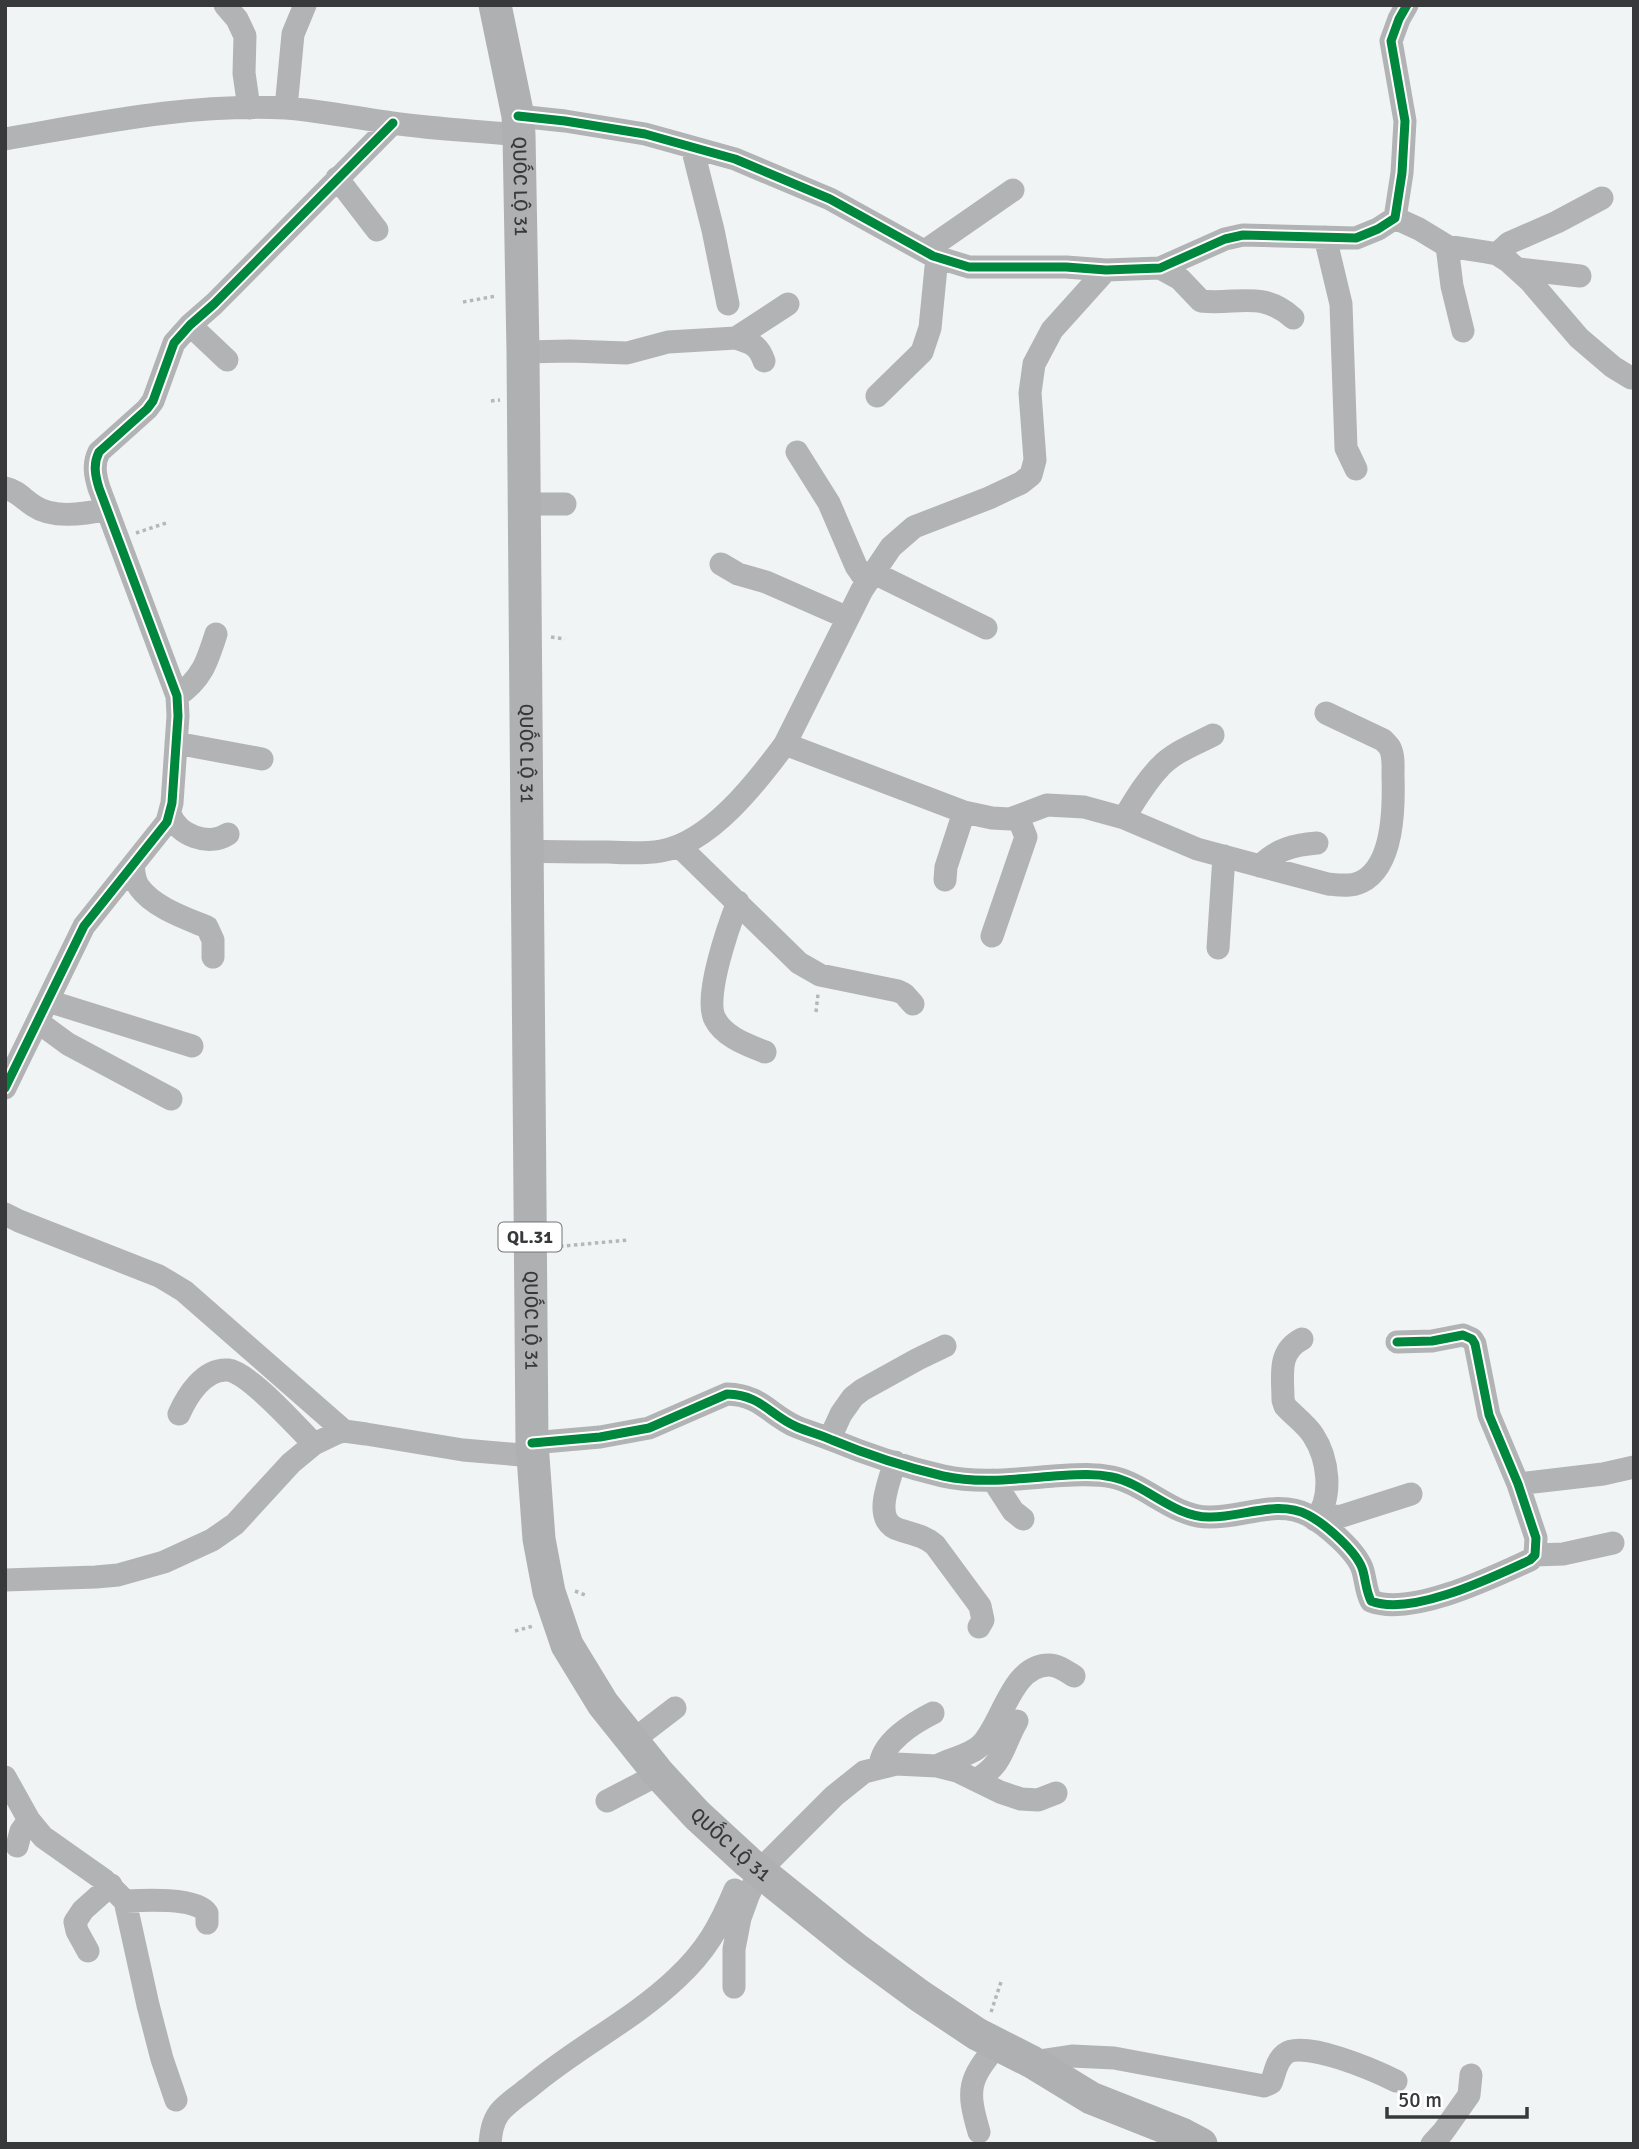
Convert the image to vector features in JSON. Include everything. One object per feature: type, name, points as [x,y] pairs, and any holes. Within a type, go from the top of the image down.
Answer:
[{"type":"highway","name":"QUỐC LỘ 31","points":[[495,5],[519,125],[532,1450],[539,1539],[549,1592],[567,1645],[603,1704],[696,1815],[754,1866],[856,1949],[987,2039],[1091,2098],[1201,2144]]},
{"type":"street","points":[[226,5],[237,19],[244,36],[244,73],[249,108]]},
{"type":"street","points":[[286,108],[293,34],[305,5]]},
{"type":"street","points":[[1395,218],[1402,173],[1405,121],[1391,41],[1407,5]]},
{"type":"street","points":[[5,139],[115,120],[191,111],[249,108],[286,108],[393,123],[595,125],[645,134],[760,169],[830,199],[931,254],[969,267],[1066,267],[1106,270],[1160,268],[1224,239],[1243,235],[1356,238],[1365,236],[1395,218]]},
{"type":"street","points":[[5,1088],[84,926],[163,828],[170,814],[177,696],[95,474],[96,458],[99,452],[153,401],[174,344],[190,325],[393,123]]},
{"type":"street","points":[[692,147],[728,304]]},
{"type":"street","points":[[337,178],[377,230]]},
{"type":"street","points":[[931,254],[1013,190]]},
{"type":"street","points":[[1497,254],[1509,243],[1602,198]]},
{"type":"street","points":[[1395,218],[1447,246],[1497,254],[1518,269],[1579,338],[1613,368],[1633,380]]},
{"type":"street","points":[[1325,237],[1333,262],[1340,304],[1346,448],[1356,469]]},
{"type":"street","points":[[1447,246],[1462,331]]},
{"type":"street","points":[[877,396],[922,352],[930,328],[931,254]]},
{"type":"street","points":[[1160,268],[1180,279],[1201,301],[1259,300],[1276,305],[1293,318]]},
{"type":"street","points":[[1518,269],[1580,276]]},
{"type":"street","points":[[527,851],[663,851],[705,832],[728,812],[771,764],[785,744],[848,618],[891,547],[914,527],[989,498],[1021,483],[1031,475],[1035,460],[1030,393],[1034,364],[1052,330],[1106,270]]},
{"type":"street","points":[[736,338],[788,304]]},
{"type":"street","points":[[190,325],[227,360]]},
{"type":"street","points":[[523,352],[628,353],[668,342],[736,338],[757,346],[764,361]]},
{"type":"street","points":[[797,452],[829,503],[856,566],[871,577],[986,628]]},
{"type":"street","points":[[5,488],[17,492],[36,508],[47,511],[85,514],[107,509]]},
{"type":"street","points":[[524,504],[565,504]]},
{"type":"street","points":[[720,564],[738,574],[766,582],[848,618]]},
{"type":"street","points":[[177,696],[196,681],[204,668],[216,634]]},
{"type":"street","points":[[785,744],[964,812],[992,818],[1018,817],[1047,805],[1084,807],[1124,818],[1197,849],[1344,886],[1359,883],[1370,876],[1388,841],[1393,821],[1393,758],[1390,747],[1383,740],[1326,713]]},
{"type":"street","points":[[1124,818],[1160,767],[1172,757],[1213,735]]},
{"type":"street","points":[[176,743],[262,759]]},
{"type":"street","points":[[945,880],[946,867],[964,812]]},
{"type":"street","points":[[170,814],[178,828],[196,837],[216,839],[228,834]]},
{"type":"street","points":[[992,936],[1026,837],[1018,817]]},
{"type":"street","points":[[1260,866],[1279,850],[1317,843]]},
{"type":"street","points":[[679,846],[810,970],[820,975],[898,991],[913,1004]]},
{"type":"street","points":[[1218,948],[1224,856]]},
{"type":"street","points":[[133,865],[135,880],[146,894],[182,918],[207,928],[213,940],[213,957]]},
{"type":"street","points":[[738,902],[720,954],[712,1004],[713,1018],[730,1035],[765,1052]]},
{"type":"street","points":[[43,1012],[192,1046]]},
{"type":"street","points":[[43,1012],[68,1044],[170,1099]]},
{"type":"street","points":[[5,1214],[159,1276],[184,1291],[344,1432]]},
{"type":"street","points":[[1397,1342],[1432,1341],[1464,1335],[1472,1339],[1478,1356],[1489,1415],[1518,1484],[1536,1538],[1535,1555]]},
{"type":"street","points":[[1303,1339],[1286,1351],[1283,1400],[1285,1406],[1311,1432],[1324,1460],[1326,1495],[1317,1518]]},
{"type":"street","points":[[830,1438],[841,1414],[853,1397],[946,1346]]},
{"type":"street","points":[[179,1414],[184,1403],[210,1373],[227,1370],[240,1374],[256,1386],[314,1444]]},
{"type":"street","points":[[5,1580],[56,1580],[118,1575],[164,1562],[212,1540],[235,1524],[291,1463],[314,1444],[344,1432],[463,1450],[532,1450],[649,1428],[727,1394],[752,1398],[788,1424],[856,1450],[962,1480],[1093,1474],[1115,1478],[1194,1516],[1211,1518],[1279,1509],[1294,1510],[1317,1518],[1342,1516],[1411,1494]]},
{"type":"street","points":[[895,1462],[884,1505],[886,1521],[897,1530],[929,1539],[935,1545],[980,1606],[983,1620],[979,1627]]},
{"type":"street","points":[[1518,1484],[1603,1474],[1634,1467]]},
{"type":"street","points":[[993,1480],[1013,1511],[1023,1519]]},
{"type":"street","points":[[1317,1518],[1359,1561],[1366,1591],[1371,1601],[1378,1604],[1415,1601],[1455,1592],[1535,1555],[1563,1554],[1613,1544]]},
{"type":"street","points":[[937,1766],[980,1747],[992,1731],[1015,1687],[1035,1668],[1048,1665],[1058,1667],[1074,1676]]},
{"type":"street","points":[[632,1741],[675,1708]]},
{"type":"street","points":[[880,1767],[882,1753],[933,1713]]},
{"type":"street","points":[[976,1780],[992,1770],[1017,1721]]},
{"type":"street","points":[[490,2144],[492,2128],[500,2111],[545,2074],[626,2020],[687,1968],[721,1924],[754,1866],[864,1772],[896,1764],[937,1766],[957,1771],[1000,1792],[1031,1800],[1056,1793]]},
{"type":"street","points":[[607,1801],[659,1774]]},
{"type":"street","points":[[5,1777],[29,1820],[43,1837],[118,1893],[194,1904],[206,1910],[207,1923]]},
{"type":"street","points":[[17,1846],[20,1831],[29,1820]]},
{"type":"street","points":[[734,1987],[734,1948],[754,1866]]},
{"type":"street","points":[[88,1951],[75,1922],[83,1910],[118,1893]]},
{"type":"street","points":[[118,1893],[162,2059],[176,2100]]},
{"type":"street","points":[[979,2133],[971,2103],[972,2083],[987,2039]]},
{"type":"street","points":[[1032,2063],[1072,2056],[1105,2057],[1264,2086],[1270,2083],[1284,2054],[1292,2050],[1304,2050],[1328,2055],[1396,2081]]},
{"type":"street","points":[[1432,2144],[1469,2095],[1471,2075]]},
{"type":"path","points":[[463,302],[522,289]]},
{"type":"path","points":[[117,538],[169,522]]},
{"type":"path","points":[[530,1250],[628,1240]]},
{"type":"path","points":[[987,2039],[988,2020],[1002,1979]]},
{"type":"cycle path","points":[[518,116],[645,134],[735,159],[830,199],[933,256],[969,267],[1066,267],[1106,270],[1160,268],[1225,239],[1243,235],[1356,238],[1395,218],[1402,173],[1405,121],[1391,41],[1407,5]]},
{"type":"cycle path","points":[[5,1088],[84,926],[167,822],[172,803],[177,696],[99,488],[95,470],[97,456],[153,401],[174,343],[393,123]]},
{"type":"cycle path","points":[[532,1443],[600,1437],[649,1428],[727,1394],[739,1395],[757,1402],[801,1429],[859,1451],[943,1476],[984,1480],[1097,1475],[1124,1481],[1196,1516],[1221,1517],[1271,1509],[1296,1511],[1323,1525],[1355,1556],[1363,1571],[1371,1601],[1388,1605],[1408,1604],[1452,1593],[1530,1560],[1535,1555],[1536,1538],[1518,1484],[1489,1415],[1472,1339],[1463,1335],[1432,1341],[1397,1342]]}]
